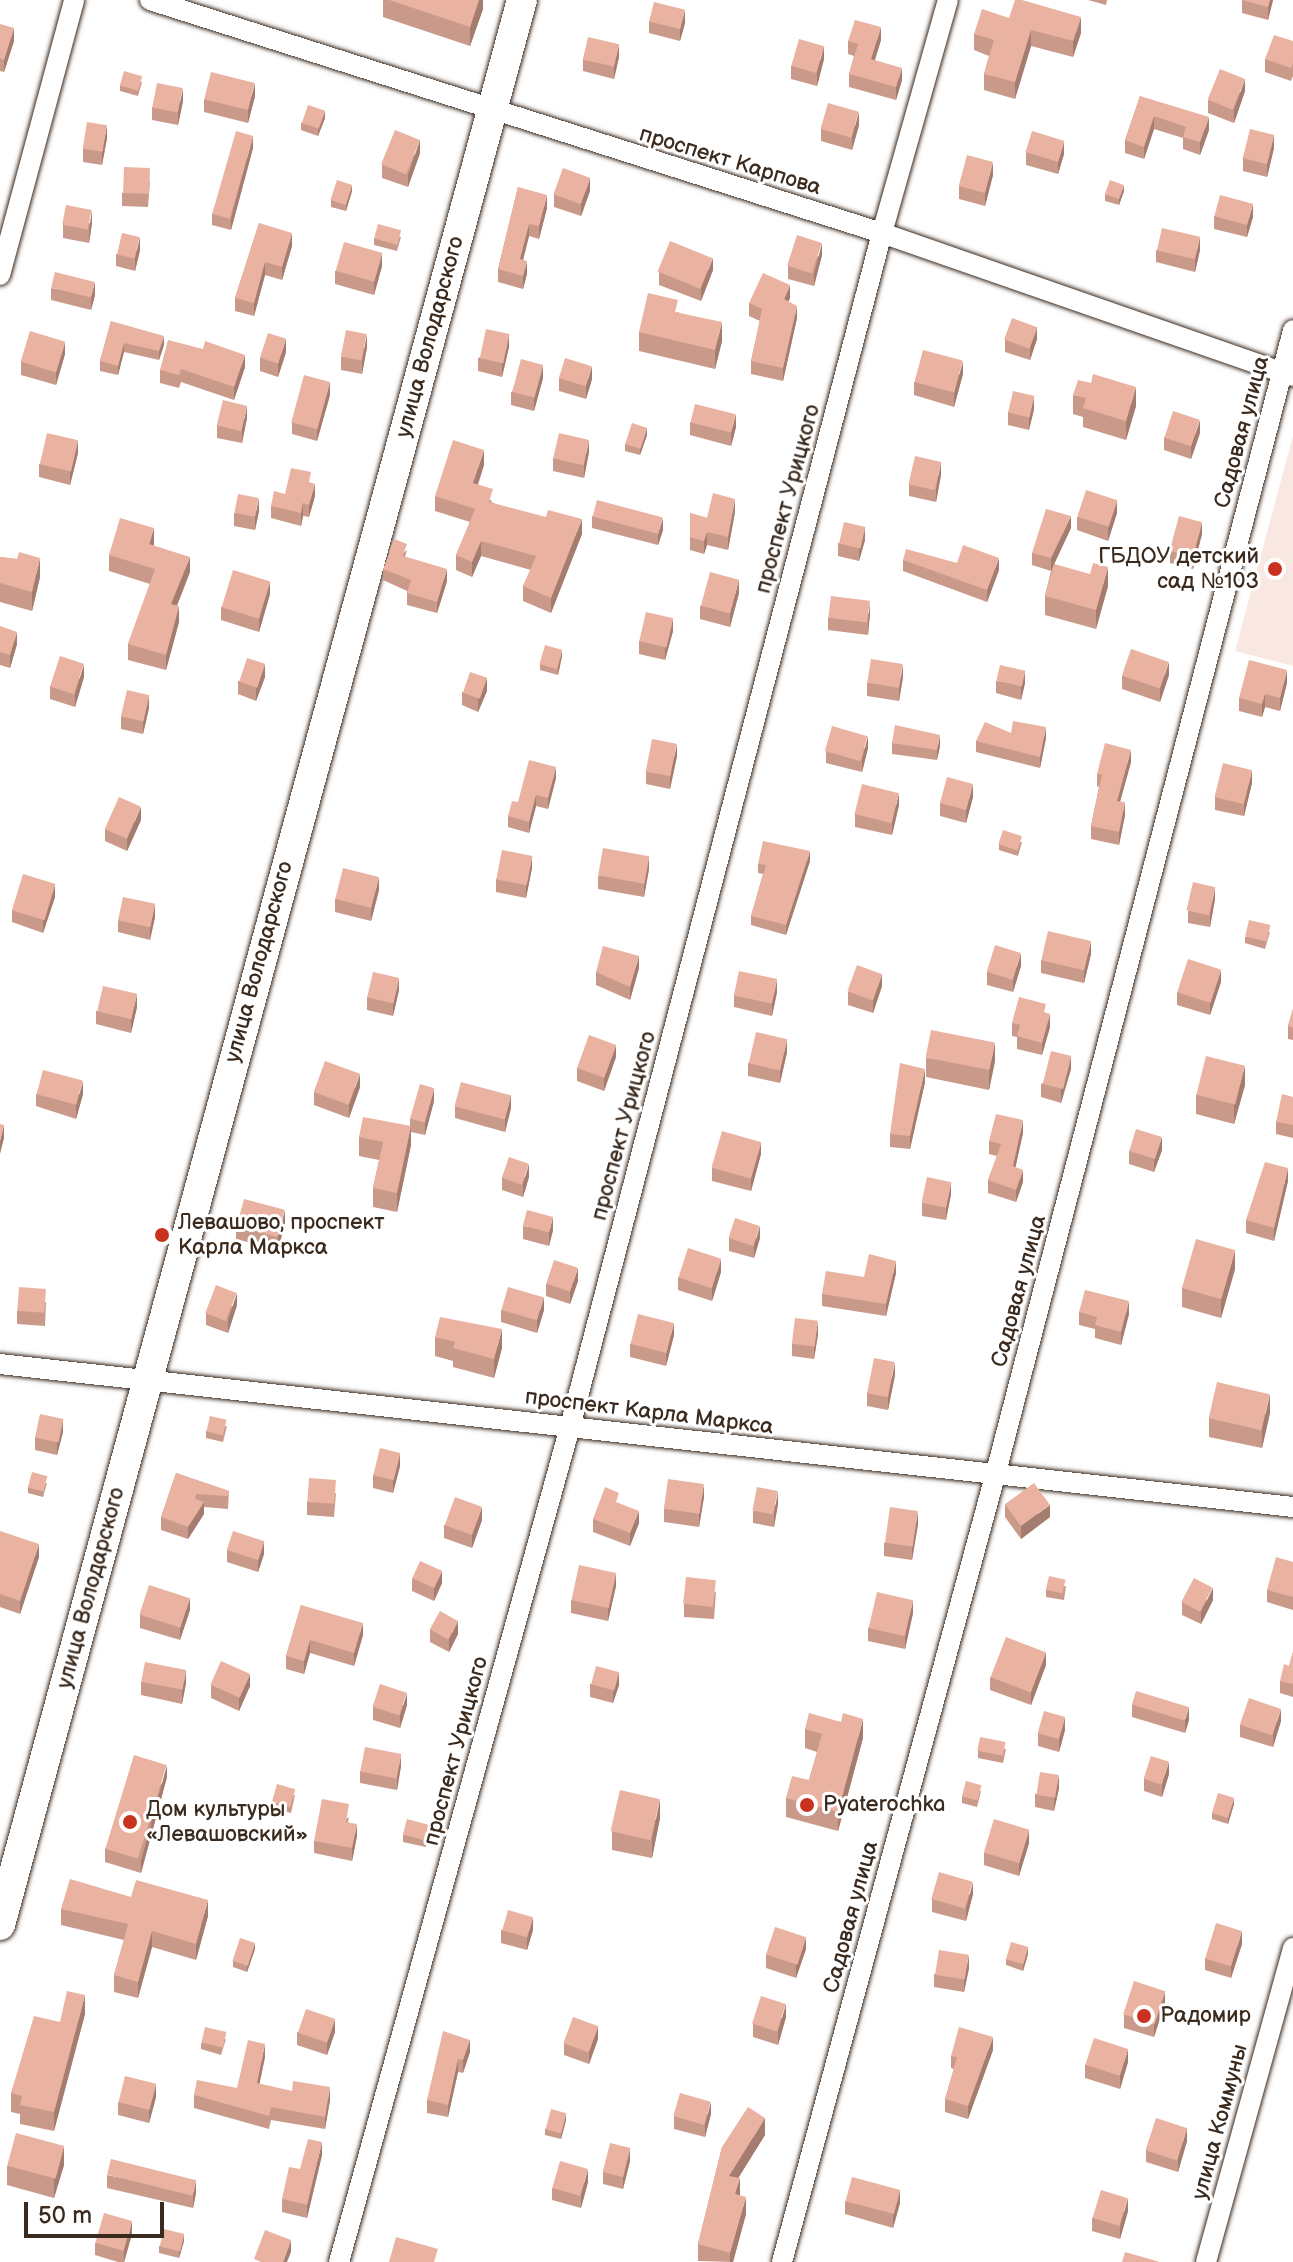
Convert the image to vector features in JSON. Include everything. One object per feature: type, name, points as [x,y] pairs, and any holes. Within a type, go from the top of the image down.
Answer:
[{"type":"street","points":[[0,275],[74,0]]},
{"type":"street","name":"проспект Карпова","points":[[150,0],[882,233],[1287,374]]},
{"type":"street","name":"улица Володарского","points":[[0,1925],[522,0]]},
{"type":"street","name":"проспект Урицкого","points":[[339,2262],[570,1427],[882,233],[948,0]]},
{"type":"street","name":"Садовая улица","points":[[782,2262],[995,1476],[1287,374],[1293,330]]},
{"type":"street","name":"проспект Карла Маркса","points":[[0,1364],[1293,1507]]},
{"type":"street","name":"улица Коммуны","points":[[1206,2262],[1293,1948]]},
{"type":"shaded area","name":"ГБДОУ детский сад №103","points":[[1293,436],[1293,666],[1235,651]]},
{"type":"building","points":[[389,0],[479,0],[470,27]]},
{"type":"building","points":[[1015,0],[1081,17],[1073,41],[1031,30],[1015,82],[984,74],[994,40],[974,34],[982,9],[1009,18]]},
{"type":"building","points":[[1242,0],[1270,0],[1268,7]]},
{"type":"building","points":[[654,2],[685,10],[680,29],[649,21]]},
{"type":"building","points":[[855,20],[881,27],[871,59],[902,68],[896,87],[849,74],[858,44],[848,41]]},
{"type":"building","points":[[0,24],[14,28],[4,60],[0,58]]},
{"type":"building","points":[[1274,35],[1293,41],[1291,68],[1265,59]]},
{"type":"building","points":[[588,37],[619,44],[614,67],[583,59]]},
{"type":"building","points":[[799,39],[824,46],[816,73],[791,66]]},
{"type":"building","points":[[1220,69],[1245,79],[1233,110],[1208,100]]},
{"type":"building","points":[[124,71],[142,76],[138,91],[120,85]]},
{"type":"building","points":[[211,72],[255,83],[248,110],[204,99]]},
{"type":"building","points":[[157,83],[183,88],[178,113],[152,108]]},
{"type":"building","points":[[1140,96],[1209,117],[1200,142],[1183,137],[1186,127],[1154,116],[1144,147],[1125,140]]},
{"type":"building","points":[[828,103],[859,112],[851,138],[821,129]]},
{"type":"building","points":[[308,105],[325,111],[319,129],[302,123]]},
{"type":"building","points":[[87,122],[107,125],[103,152],[83,149]]},
{"type":"building","points":[[1250,129],[1274,135],[1267,164],[1243,158]]},
{"type":"building","points":[[395,130],[420,140],[406,174],[381,164]]},
{"type":"building","points":[[236,131],[253,136],[230,219],[212,214]]},
{"type":"building","points":[[1032,131],[1065,141],[1058,162],[1026,152]]},
{"type":"building","points":[[967,155],[993,162],[985,193],[959,186]]},
{"type":"building","points":[[124,167],[150,168],[149,194],[123,193]]},
{"type":"building","points":[[563,168],[590,178],[581,204],[553,194]]},
{"type":"building","points":[[337,180],[352,185],[346,205],[331,200]]},
{"type":"building","points":[[1110,180],[1124,185],[1119,199],[1105,194]]},
{"type":"building","points":[[518,187],[547,195],[539,226],[529,224],[520,259],[527,261],[523,276],[498,269]]},
{"type":"building","points":[[1220,195],[1253,204],[1247,225],[1214,216]]},
{"type":"building","points":[[66,205],[92,210],[88,230],[62,225]]},
{"type":"building","points":[[259,223],[292,233],[282,267],[265,262],[254,303],[235,298]]},
{"type":"building","points":[[378,224],[401,230],[397,245],[374,238]]},
{"type":"building","points":[[1162,228],[1200,237],[1195,259],[1157,250]]},
{"type":"building","points":[[122,233],[140,237],[135,258],[117,254]]},
{"type":"building","points":[[797,235],[822,243],[812,273],[787,265]]},
{"type":"building","points":[[670,241],[713,258],[700,289],[658,272]]},
{"type":"building","points":[[344,242],[382,253],[374,282],[336,271]]},
{"type":"building","points":[[55,272],[95,282],[91,297],[51,288]]},
{"type":"building","points":[[763,273],[790,285],[784,299],[797,306],[783,368],[751,361],[762,309],[749,303]]},
{"type":"building","points":[[648,293],[678,300],[675,312],[722,322],[715,350],[639,332]]},
{"type":"building","points":[[1012,318],[1037,327],[1030,349],[1004,340]]},
{"type":"building","points":[[111,321],[164,336],[159,351],[124,343],[118,366],[100,361]]},
{"type":"building","points":[[486,329],[509,334],[503,363],[480,358]]},
{"type":"building","points":[[346,330],[367,334],[361,361],[341,357]]},
{"type":"building","points":[[30,331],[65,342],[56,372],[21,362]]},
{"type":"building","points":[[268,333],[286,339],[278,364],[260,358]]},
{"type":"building","points":[[168,340],[203,349],[205,341],[245,355],[234,387],[181,369],[179,375],[160,370]]},
{"type":"building","points":[[923,350],[963,361],[954,392],[914,382]]},
{"type":"building","points":[[565,358],[592,366],[586,386],[559,378]]},
{"type":"building","points":[[521,359],[543,365],[534,398],[512,392]]},
{"type":"building","points":[[1093,374],[1136,387],[1126,421],[1083,408],[1086,398],[1073,395],[1078,380],[1091,383]]},
{"type":"building","points":[[304,375],[330,382],[317,429],[291,422]]},
{"type":"building","points":[[1013,391],[1034,396],[1029,417],[1008,412]]},
{"type":"building","points":[[223,400],[247,406],[241,431],[217,425]]},
{"type":"building","points":[[695,404],[736,414],[731,433],[690,422]]},
{"type":"building","points":[[1173,411],[1200,420],[1191,446],[1164,438]]},
{"type":"building","points":[[632,423],[647,428],[640,449],[625,444]]},
{"type":"building","points":[[47,433],[78,440],[71,471],[40,464]]},
{"type":"building","points":[[559,433],[589,440],[583,465],[553,458]]},
{"type":"building","points":[[453,440],[484,450],[473,483],[493,489],[489,502],[546,517],[548,510],[582,519],[551,598],[523,586],[536,556],[481,541],[472,562],[456,555],[475,509],[435,496]]},
{"type":"building","points":[[915,456],[941,462],[935,490],[908,484]]},
{"type":"building","points":[[291,468],[311,472],[309,482],[315,484],[309,505],[303,503],[301,513],[271,506],[274,491],[285,494]]},
{"type":"building","points":[[1086,490],[1117,500],[1109,527],[1077,517]]},
{"type":"building","points":[[713,493],[735,499],[728,537],[707,532],[704,541],[690,537],[690,513],[707,518]]},
{"type":"building","points":[[238,494],[259,498],[255,517],[234,513]]},
{"type":"building","points":[[597,500],[663,518],[658,534],[593,516]]},
{"type":"building","points":[[1046,509],[1071,516],[1051,558],[1032,553]]},
{"type":"building","points":[[1179,516],[1202,522],[1193,557],[1170,551]]},
{"type":"building","points":[[120,518],[154,528],[149,544],[190,557],[171,604],[179,606],[166,655],[128,644],[155,569],[109,555]]},
{"type":"building","points":[[844,522],[865,527],[860,548],[839,543]]},
{"type":"building","points":[[394,539],[407,544],[402,557],[389,552]]},
{"type":"building","points":[[963,545],[999,558],[987,590],[903,560],[906,549],[957,563]]},
{"type":"building","points":[[19,552],[40,558],[32,592],[0,583],[0,557],[17,559]]},
{"type":"building","points":[[390,552],[447,569],[437,602],[407,593],[411,580],[383,569]]},
{"type":"building","points":[[1093,563],[1108,567],[1096,610],[1045,596],[1054,564],[1090,574]]},
{"type":"building","points":[[233,570],[270,581],[259,619],[222,607]]},
{"type":"building","points":[[710,572],[739,580],[730,614],[701,606]]},
{"type":"building","points":[[831,596],[870,601],[867,623],[828,618]]},
{"type":"building","points":[[646,612],[673,618],[667,648],[639,641]]},
{"type":"building","points":[[0,626],[17,632],[10,655],[0,652]]},
{"type":"building","points":[[545,645],[562,650],[557,669],[539,664]]},
{"type":"building","points":[[1131,649],[1169,662],[1160,688],[1122,675]]},
{"type":"building","points":[[60,656],[84,664],[74,694],[50,686]]},
{"type":"building","points":[[247,658],[265,664],[257,688],[239,682]]},
{"type":"building","points":[[871,659],[903,664],[899,688],[867,683]]},
{"type":"building","points":[[1249,660],[1287,670],[1280,698],[1265,694],[1262,704],[1239,698]]},
{"type":"building","points":[[1000,665],[1025,671],[1022,686],[996,681]]},
{"type":"building","points":[[470,672],[487,678],[480,699],[463,693]]},
{"type":"building","points":[[127,690],[149,695],[143,721],[121,716]]},
{"type":"building","points":[[1013,721],[1046,727],[1040,757],[976,741],[985,722],[1011,733]]},
{"type":"building","points":[[895,725],[940,735],[937,750],[892,743]]},
{"type":"building","points":[[832,726],[868,736],[860,761],[825,751]]},
{"type":"building","points":[[652,739],[677,744],[670,776],[646,771]]},
{"type":"building","points":[[1105,743],[1131,750],[1117,801],[1125,802],[1119,832],[1091,826],[1102,775],[1097,774]]},
{"type":"building","points":[[529,760],[556,767],[548,798],[536,795],[529,822],[508,816],[512,801],[518,802]]},
{"type":"building","points":[[1223,763],[1252,770],[1244,804],[1215,797]]},
{"type":"building","points":[[947,777],[973,784],[966,810],[940,803]]},
{"type":"building","points":[[862,784],[899,793],[891,823],[855,814]]},
{"type":"building","points":[[119,797],[141,807],[127,839],[105,829]]},
{"type":"building","points":[[1003,830],[1022,836],[1017,850],[998,844]]},
{"type":"building","points":[[763,841],[810,851],[786,925],[751,916],[766,865],[758,864]]},
{"type":"building","points":[[603,848],[649,856],[644,884],[598,876]]},
{"type":"building","points":[[502,850],[532,856],[527,885],[496,879]]},
{"type":"building","points":[[343,868],[379,877],[371,908],[335,899]]},
{"type":"building","points":[[23,874],[56,884],[44,920],[12,910]]},
{"type":"building","points":[[1193,882],[1215,887],[1209,915],[1186,910]]},
{"type":"building","points":[[123,897],[155,904],[150,927],[118,920]]},
{"type":"building","points":[[1249,920],[1270,925],[1267,942],[1245,937]]},
{"type":"building","points":[[1048,931],[1091,941],[1084,970],[1041,960]]},
{"type":"building","points":[[995,945],[1021,953],[1013,980],[987,972]]},
{"type":"building","points":[[603,946],[639,956],[630,987],[596,972]]},
{"type":"building","points":[[1188,959],[1221,970],[1210,1003],[1177,992]]},
{"type":"building","points":[[857,965],[882,974],[873,1001],[847,991]]},
{"type":"building","points":[[739,971],[777,979],[772,1004],[734,995]]},
{"type":"building","points":[[373,972],[399,978],[393,1003],[367,997]]},
{"type":"building","points":[[103,986],[137,994],[131,1019],[97,1011]]},
{"type":"building","points":[[1019,997],[1046,1004],[1044,1012],[1050,1014],[1042,1043],[1017,1036],[1020,1025],[1012,1023]]},
{"type":"building","points":[[1293,1009],[1293,1028],[1288,1026]]},
{"type":"building","points":[[931,1030],[995,1042],[989,1070],[926,1057]]},
{"type":"building","points":[[756,1032],[787,1039],[780,1070],[749,1063]]},
{"type":"building","points":[[589,1035],[616,1045],[604,1078],[577,1068]]},
{"type":"building","points":[[1051,1051],[1071,1056],[1063,1089],[1043,1084]]},
{"type":"building","points":[[1206,1056],[1245,1066],[1235,1104],[1196,1095]]},
{"type":"building","points":[[325,1061],[360,1074],[348,1105],[314,1092]]},
{"type":"building","points":[[900,1063],[925,1069],[910,1136],[890,1134]]},
{"type":"building","points":[[43,1070],[83,1081],[76,1105],[37,1094]]},
{"type":"building","points":[[461,1082],[511,1095],[505,1120],[455,1106]]},
{"type":"building","points":[[420,1084],[434,1088],[424,1123],[410,1119]]},
{"type":"building","points":[[1282,1094],[1293,1097],[1293,1125],[1276,1122]]},
{"type":"building","points":[[996,1114],[1023,1120],[1013,1166],[1023,1170],[1016,1190],[988,1180],[1001,1144],[989,1141]]},
{"type":"building","points":[[363,1117],[411,1126],[397,1193],[373,1188],[383,1142],[359,1137]]},
{"type":"building","points":[[1136,1129],[1162,1137],[1155,1159],[1129,1151]]},
{"type":"building","points":[[722,1131],[761,1142],[751,1179],[712,1168]]},
{"type":"building","points":[[509,1157],[529,1164],[522,1185],[502,1178]]},
{"type":"building","points":[[1265,1162],[1288,1168],[1274,1228],[1246,1220]]},
{"type":"building","points":[[927,1177],[951,1182],[946,1208],[922,1202]]},
{"type":"building","points":[[244,1199],[285,1210],[277,1237],[237,1226]]},
{"type":"building","points":[[527,1210],[553,1217],[549,1232],[523,1225]]},
{"type":"building","points":[[735,1218],[760,1226],[753,1246],[729,1238]]},
{"type":"building","points":[[1196,1239],[1235,1250],[1221,1299],[1182,1288]]},
{"type":"building","points":[[688,1248],[721,1259],[712,1288],[678,1277]]},
{"type":"building","points":[[869,1254],[896,1261],[886,1304],[822,1294],[826,1271],[864,1277]]},
{"type":"building","points":[[554,1260],[578,1268],[570,1292],[546,1284]]},
{"type":"building","points":[[216,1285],[237,1293],[226,1321],[205,1313]]},
{"type":"building","points":[[19,1287],[46,1289],[44,1313],[17,1311]]},
{"type":"building","points":[[508,1287],[544,1297],[537,1320],[501,1310]]},
{"type":"building","points":[[1085,1290],[1129,1301],[1121,1332],[1095,1325],[1097,1317],[1079,1312]]},
{"type":"building","points":[[638,1314],[674,1323],[666,1353],[631,1344]]},
{"type":"building","points":[[440,1317],[502,1329],[494,1359],[453,1348],[455,1342],[435,1337]]},
{"type":"building","points":[[795,1318],[818,1321],[815,1347],[792,1344]]},
{"type":"building","points":[[874,1358],[895,1362],[888,1397],[867,1393]]},
{"type":"building","points":[[1217,1382],[1270,1394],[1261,1430],[1209,1418]]},
{"type":"building","points":[[40,1414],[63,1419],[58,1442],[35,1437]]},
{"type":"building","points":[[210,1416],[227,1420],[223,1435],[206,1432]]},
{"type":"building","points":[[380,1448],[400,1453],[394,1480],[373,1475]]},
{"type":"building","points":[[32,1472],[47,1476],[43,1492],[28,1487]]},
{"type":"building","points":[[176,1473],[229,1491],[228,1496],[196,1494],[195,1499],[204,1502],[188,1527],[161,1517]]},
{"type":"building","points":[[309,1478],[336,1480],[334,1504],[307,1502]]},
{"type":"building","points":[[668,1479],[704,1484],[699,1514],[664,1509]]},
{"type":"building","points":[[1034,1483],[1050,1505],[1021,1526],[1005,1504]]},
{"type":"building","points":[[605,1487],[619,1493],[616,1502],[639,1511],[630,1533],[593,1519]]},
{"type":"building","points":[[757,1487],[778,1491],[773,1515],[752,1511]]},
{"type":"building","points":[[455,1497],[482,1507],[472,1535],[445,1525]]},
{"type":"building","points":[[890,1507],[918,1511],[913,1547],[885,1543]]},
{"type":"building","points":[[0,1531],[39,1544],[20,1601],[0,1594]]},
{"type":"building","points":[[233,1531],[264,1541],[258,1560],[227,1550]]},
{"type":"building","points":[[1276,1557],[1293,1562],[1293,1597],[1267,1590]]},
{"type":"building","points":[[420,1561],[442,1571],[434,1588],[412,1578]]},
{"type":"building","points":[[579,1565],[616,1573],[609,1608],[572,1600]]},
{"type":"building","points":[[1049,1576],[1066,1580],[1062,1593],[1046,1590]]},
{"type":"building","points":[[686,1577],[716,1580],[713,1607],[683,1604]]},
{"type":"building","points":[[1194,1578],[1213,1588],[1200,1612],[1181,1602]]},
{"type":"building","points":[[149,1585],[190,1598],[180,1628],[139,1614]]},
{"type":"building","points":[[877,1592],[913,1600],[905,1636],[869,1628]]},
{"type":"building","points":[[301,1605],[363,1623],[354,1653],[310,1640],[304,1661],[286,1656]]},
{"type":"building","points":[[440,1611],[458,1621],[448,1640],[430,1629]]},
{"type":"building","points":[[1006,1637],[1046,1652],[1031,1693],[991,1677]]},
{"type":"building","points":[[1293,1652],[1293,1684],[1280,1681],[1284,1664],[1289,1666]]},
{"type":"building","points":[[221,1661],[250,1674],[240,1698],[210,1685]]},
{"type":"building","points":[[145,1662],[186,1670],[182,1690],[141,1682]]},
{"type":"building","points":[[596,1666],[619,1672],[614,1691],[591,1684]]},
{"type":"building","points":[[380,1684],[407,1693],[399,1715],[373,1707]]},
{"type":"building","points":[[1136,1691],[1189,1707],[1185,1720],[1132,1704]]},
{"type":"building","points":[[1249,1698],[1281,1709],[1272,1736],[1240,1724]]},
{"type":"building","points":[[1044,1711],[1065,1717],[1059,1739],[1038,1733]]},
{"type":"building","points":[[809,1713],[841,1722],[843,1713],[863,1719],[838,1812],[786,1798],[792,1776],[809,1780],[822,1734],[805,1729]]},
{"type":"building","points":[[980,1737],[1006,1742],[1003,1756],[977,1751]]},
{"type":"building","points":[[365,1747],[401,1754],[397,1779],[360,1772]]},
{"type":"building","points":[[134,1755],[167,1765],[138,1859],[105,1849]]},
{"type":"building","points":[[1151,1756],[1169,1762],[1162,1785],[1144,1779]]},
{"type":"building","points":[[1040,1772],[1059,1775],[1055,1798],[1036,1795]]},
{"type":"building","points":[[966,1781],[981,1785],[977,1801],[962,1796]]},
{"type":"building","points":[[277,1784],[295,1789],[290,1808],[272,1802]]},
{"type":"building","points":[[620,1790],[660,1799],[651,1840],[611,1831]]},
{"type":"building","points":[[1218,1793],[1234,1798],[1228,1818],[1212,1813]]},
{"type":"building","points":[[322,1799],[349,1804],[346,1822],[357,1824],[352,1848],[314,1841]]},
{"type":"building","points":[[407,1819],[430,1825],[426,1841],[403,1834]]},
{"type":"building","points":[[994,1819],[1029,1830],[1019,1863],[984,1852]]},
{"type":"building","points":[[939,1872],[973,1882],[965,1909],[931,1899]]},
{"type":"building","points":[[70,1879],[131,1897],[136,1880],[208,1900],[196,1944],[152,1931],[138,1982],[114,1975],[128,1924],[61,1909]]},
{"type":"building","points":[[508,1910],[533,1917],[527,1937],[502,1930]]},
{"type":"building","points":[[1216,1923],[1242,1931],[1231,1966],[1205,1958]]},
{"type":"building","points":[[775,1927],[806,1937],[797,1965],[766,1955]]},
{"type":"building","points":[[240,1938],[255,1943],[248,1966],[233,1961]]},
{"type":"building","points":[[1011,1942],[1028,1947],[1023,1964],[1006,1959]]},
{"type":"building","points":[[939,1950],[969,1955],[965,1979],[935,1975]]},
{"type":"building","points":[[1134,1981],[1165,1991],[1155,2024],[1123,2014]]},
{"type":"building","points":[[67,1991],[85,1995],[54,2112],[20,2105],[22,2096],[11,2093],[34,2016],[60,2022]]},
{"type":"building","points":[[761,1996],[786,2004],[777,2032],[752,2024]]},
{"type":"building","points":[[306,2009],[335,2019],[327,2043],[298,2033]]},
{"type":"building","points":[[573,2017],[598,2026],[589,2053],[563,2043]]},
{"type":"building","points":[[205,2027],[226,2032],[223,2048],[201,2043]]},
{"type":"building","points":[[959,2027],[993,2037],[968,2106],[945,2099],[957,2057],[951,2056]]},
{"type":"building","points":[[443,2031],[470,2040],[463,2060],[458,2059],[448,2105],[427,2100]]},
{"type":"building","points":[[1094,2038],[1128,2049],[1120,2076],[1085,2065]]},
{"type":"building","points":[[248,2040],[265,2044],[257,2083],[292,2091],[293,2081],[330,2087],[325,2117],[271,2107],[269,2116],[194,2095],[197,2080],[237,2088]]},
{"type":"building","points":[[125,2076],[156,2084],[150,2110],[118,2102]]},
{"type":"building","points":[[680,2093],[711,2102],[704,2125],[673,2116]]},
{"type":"building","points":[[748,2107],[765,2118],[729,2176],[740,2178],[735,2194],[746,2197],[730,2253],[698,2244],[722,2147]]},
{"type":"building","points":[[551,2109],[566,2113],[561,2133],[546,2129]]},
{"type":"building","points":[[1156,2118],[1187,2128],[1177,2161],[1145,2150]]},
{"type":"building","points":[[16,2133],[64,2146],[55,2179],[7,2166]]},
{"type":"building","points":[[308,2139],[322,2142],[307,2205],[282,2199],[289,2167],[300,2169]]},
{"type":"building","points":[[610,2143],[630,2148],[623,2177],[603,2172]]},
{"type":"building","points":[[111,2159],[196,2180],[193,2196],[107,2175]]},
{"type":"building","points":[[560,2161],[588,2169],[580,2196],[552,2188]]},
{"type":"building","points":[[852,2177],[900,2190],[894,2214],[846,2201]]},
{"type":"building","points":[[1101,2190],[1128,2198],[1119,2226],[1093,2218]]},
{"type":"building","points":[[104,2213],[132,2221],[123,2251],[95,2243]]},
{"type":"building","points":[[164,2229],[184,2234],[180,2252],[160,2246]]},
{"type":"building","points":[[265,2230],[291,2240],[283,2262],[254,2259]]},
{"type":"building","points":[[396,2237],[438,2249],[434,2262],[389,2262]]},
{"type":"building","points":[[1125,2252],[1160,2262],[1122,2262]]},
{"type":"place","name":"ГБДОУ детский сад №103","points":[[1275,569]]},
{"type":"place","name":"Левашово, проспект Карла Маркса","points":[[162,1235]]},
{"type":"place","name":"Pyaterochka","points":[[807,1805]]},
{"type":"place","name":"Дом культуры «Левашовский»","points":[[130,1822]]},
{"type":"place","name":"Радомир","points":[[1144,2016]]}]
